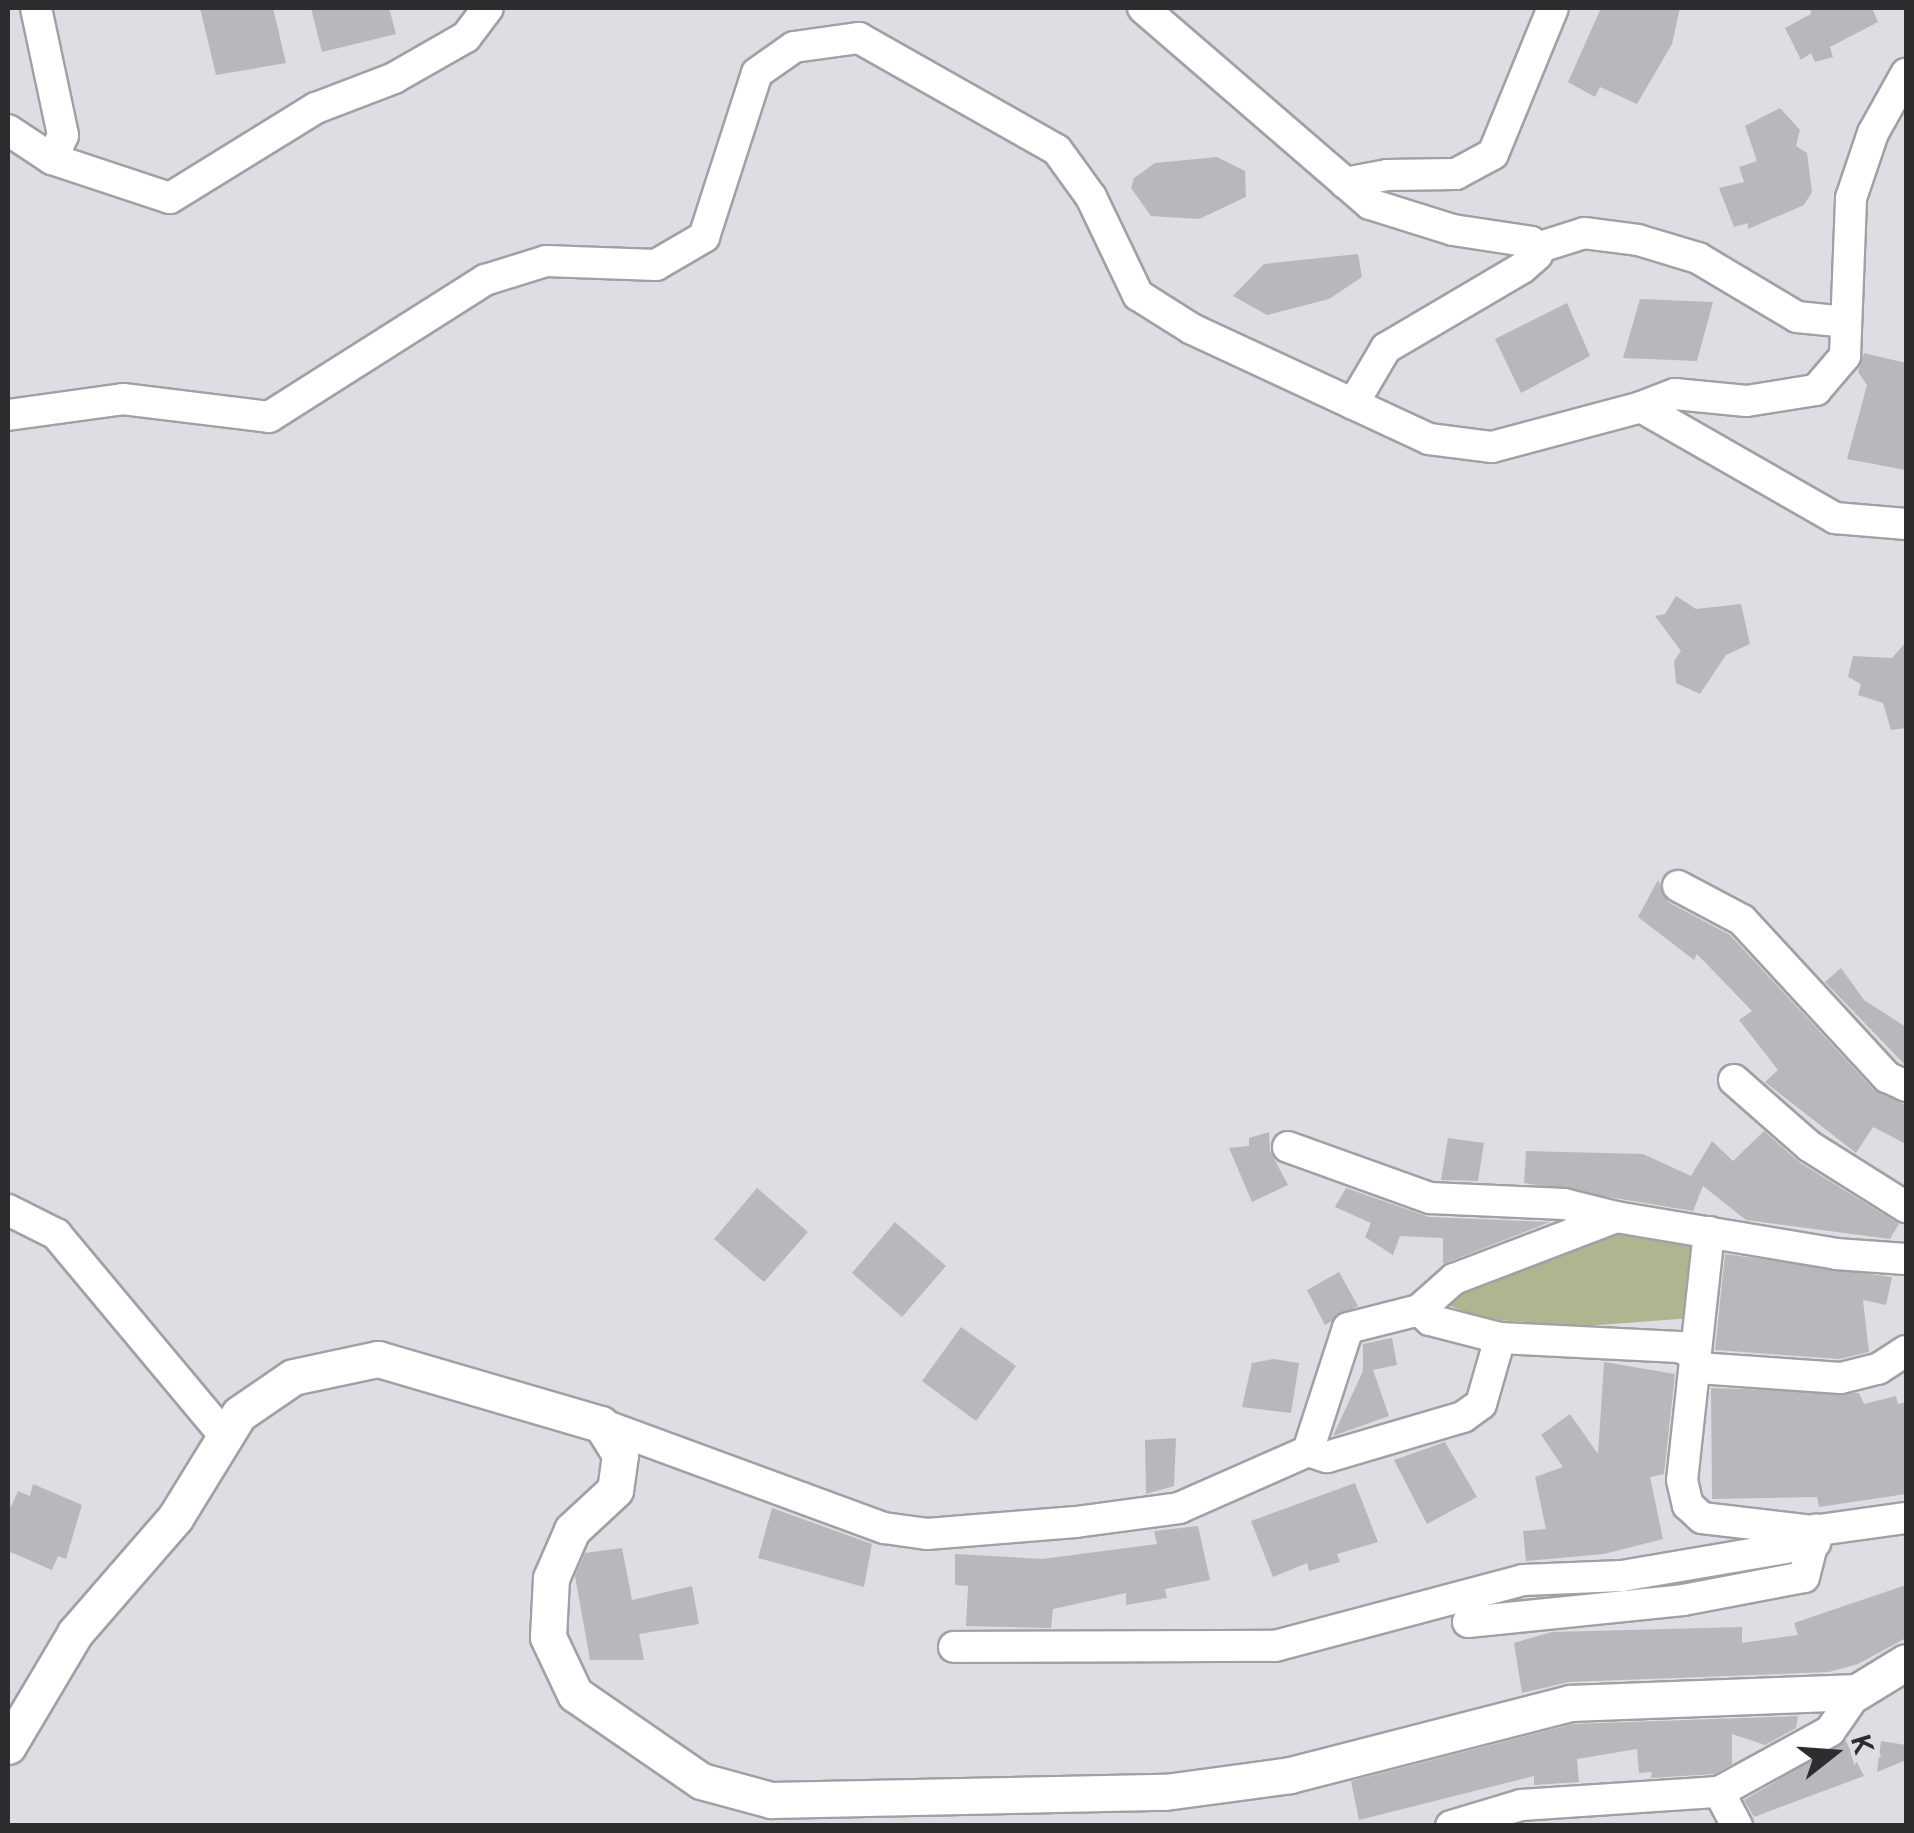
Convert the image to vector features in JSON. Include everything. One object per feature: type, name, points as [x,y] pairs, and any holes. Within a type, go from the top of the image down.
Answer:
[{"type":"street","points":[[36,8],[63,136],[52,159]]},
{"type":"street","points":[[8,130],[52,159],[170,198],[316,108],[394,78],[466,37],[488,8]]},
{"type":"street","points":[[1144,8],[1370,204],[1453,230],[1531,242],[1537,255],[1522,268],[1386,348],[1353,404]]},
{"type":"street","points":[[1346,183],[1456,174],[1493,154],[1531,74],[1553,8]]},
{"type":"street","points":[[8,415],[123,399],[270,417],[485,280],[546,261],[656,265],[704,237],[757,72],[794,47],[859,38],[1057,150],[1091,197],[1138,295],[1192,330],[1430,439],[1492,446],[1641,407],[1675,394],[1747,402],[1816,390],[1845,356],[1850,198],[1873,133],[1906,74]]},
{"type":"street","points":[[1534,249],[1584,233],[1638,240],[1698,258],[1797,316],[1846,322]]},
{"type":"street","points":[[1641,407],[1835,518],[1906,524]]},
{"type":"street","points":[[1678,886],[1742,920],[1886,1076],[1906,1086]]},
{"type":"street","points":[[1734,1080],[1809,1146],[1906,1208]]},
{"type":"street","points":[[1288,1147],[1304,1148],[1430,1198],[1564,1204],[1616,1217],[1836,1254],[1906,1259]]},
{"type":"street","points":[[8,1210],[56,1234],[225,1436]]},
{"type":"street","points":[[1308,1451],[1348,1328],[1419,1310],[1454,1279],[1616,1217]]},
{"type":"street","points":[[1709,1232],[1698,1368],[1682,1480],[1688,1505],[1702,1518],[1816,1537]]},
{"type":"street","points":[[1419,1310],[1430,1320],[1500,1338],[1679,1347],[1691,1352],[1698,1368]]},
{"type":"street","points":[[8,1746],[75,1633],[175,1518],[239,1414],[293,1378],[378,1359],[602,1424],[884,1528],[927,1534],[1178,1508],[1308,1451],[1326,1458],[1463,1418],[1481,1404],[1500,1338]]},
{"type":"street","points":[[1698,1368],[1841,1378],[1878,1368],[1906,1352]]},
{"type":"street","points":[[602,1424],[620,1455],[615,1490],[572,1530],[550,1578],[548,1637],[575,1694],[700,1780],[770,1800],[1165,1792],[1290,1775],[1570,1703],[1857,1692]]},
{"type":"street","points":[[954,1647],[1276,1646],[1522,1580],[1622,1576],[1906,1518]]},
{"type":"street","points":[[1468,1622],[1683,1600],[1804,1577],[1816,1537]]},
{"type":"street","points":[[1451,1826],[1521,1805],[1720,1792],[1830,1731],[1857,1692],[1906,1662]]},
{"type":"street","points":[[1720,1792],[1737,1826]]},
{"type":"green space","points":[[1630,1229],[1699,1243],[1692,1318],[1585,1326],[1481,1319],[1439,1301]]},
{"type":"building","points":[[200,8],[273,8],[286,63],[216,75]]},
{"type":"building","points":[[311,8],[389,8],[396,34],[322,52]]},
{"type":"building","points":[[1601,8],[1680,8],[1672,44],[1637,104],[1600,87],[1595,97],[1568,82]]},
{"type":"building","points":[[1810,8],[1872,8],[1878,22],[1830,47],[1833,57],[1815,62],[1811,53],[1801,60],[1785,28],[1811,14]]},
{"type":"building","points":[[1780,108],[1800,130],[1796,146],[1807,153],[1812,192],[1804,205],[1748,229],[1748,223],[1734,227],[1719,188],[1744,182],[1739,167],[1757,161],[1745,126]]},
{"type":"building","points":[[1217,157],[1245,171],[1246,197],[1199,219],[1151,216],[1131,188],[1134,178],[1155,163]]},
{"type":"building","points":[[1358,254],[1362,277],[1329,299],[1267,315],[1233,296],[1264,264]]},
{"type":"building","points":[[1640,299],[1713,302],[1697,361],[1623,358]]},
{"type":"building","points":[[1567,303],[1590,356],[1521,393],[1495,339]]},
{"type":"building","points":[[1864,353],[1906,363],[1906,470],[1847,459],[1867,385],[1858,372]]},
{"type":"building","points":[[1676,596],[1696,609],[1741,604],[1750,644],[1726,655],[1700,694],[1676,683],[1674,661],[1681,651],[1655,616],[1665,614]]},
{"type":"building","points":[[1906,642],[1906,728],[1891,730],[1883,703],[1858,695],[1861,684],[1848,677],[1853,656],[1892,658]]},
{"type":"building","points":[[1658,880],[1668,902],[1730,935],[1874,1090],[1906,1105],[1906,1144],[1873,1127],[1856,1153],[1765,1082],[1778,1070],[1739,1020],[1752,1011],[1697,954],[1694,960],[1638,917]]},
{"type":"building","points":[[1841,968],[1864,1000],[1906,1027],[1906,1066],[1825,982]]},
{"type":"building","points":[[1764,1131],[1799,1162],[1899,1224],[1890,1239],[1746,1220],[1703,1186],[1693,1211],[1524,1183],[1526,1151],[1643,1154],[1691,1176],[1712,1141],[1733,1161]]},
{"type":"building","points":[[1269,1132],[1270,1151],[1288,1185],[1252,1202],[1229,1148],[1249,1146],[1249,1138]]},
{"type":"building","points":[[1448,1138],[1484,1143],[1478,1181],[1441,1180]]},
{"type":"building","points":[[757,1188],[808,1232],[764,1282],[714,1239]]},
{"type":"building","points":[[1346,1188],[1429,1217],[1550,1222],[1443,1264],[1443,1238],[1400,1236],[1393,1255],[1365,1237],[1371,1223],[1335,1207]]},
{"type":"building","points":[[895,1222],[946,1266],[902,1317],[852,1273]]},
{"type":"building","points":[[1725,1254],[1892,1277],[1886,1305],[1863,1300],[1869,1352],[1839,1359],[1715,1350]]},
{"type":"building","points":[[1339,1272],[1358,1306],[1325,1325],[1307,1290]]},
{"type":"building","points":[[961,1327],[1016,1366],[976,1421],[922,1381]]},
{"type":"building","points":[[1392,1338],[1397,1365],[1373,1370],[1389,1416],[1333,1436],[1363,1371],[1363,1344]]},
{"type":"building","points":[[1274,1359],[1299,1363],[1291,1413],[1242,1407],[1252,1363]]},
{"type":"building","points":[[1604,1362],[1675,1374],[1664,1474],[1650,1477],[1663,1539],[1604,1554],[1526,1561],[1523,1531],[1546,1529],[1535,1477],[1563,1467],[1541,1435],[1570,1414],[1598,1454]]},
{"type":"building","points":[[1711,1388],[1859,1393],[1864,1404],[1896,1396],[1898,1404],[1906,1402],[1906,1494],[1819,1507],[1817,1497],[1712,1499]]},
{"type":"building","points":[[1176,1438],[1174,1486],[1146,1494],[1145,1440]]},
{"type":"building","points":[[1445,1442],[1477,1497],[1427,1524],[1394,1460]]},
{"type":"building","points":[[1355,1483],[1378,1542],[1337,1554],[1340,1562],[1309,1571],[1307,1563],[1273,1577],[1251,1521]]},
{"type":"building","points":[[33,1484],[82,1505],[66,1559],[58,1556],[52,1570],[8,1551],[8,1513],[18,1491],[30,1496]]},
{"type":"building","points":[[772,1508],[872,1544],[864,1587],[758,1558]]},
{"type":"building","points":[[1198,1526],[1210,1580],[1165,1589],[1167,1598],[1126,1605],[1126,1593],[1053,1609],[1051,1628],[966,1626],[968,1586],[955,1585],[955,1554],[1042,1559],[1157,1544],[1154,1531]]},
{"type":"building","points":[[622,1548],[632,1600],[692,1586],[699,1624],[639,1634],[644,1660],[590,1660],[575,1576],[585,1553]]},
{"type":"building","points":[[1906,1585],[1906,1638],[1858,1664],[1829,1672],[1569,1682],[1522,1693],[1514,1643],[1552,1632],[1742,1627],[1742,1643],[1798,1635],[1794,1623]]},
{"type":"building","points":[[1798,1716],[1796,1728],[1765,1745],[1732,1734],[1732,1764],[1714,1774],[1651,1778],[1652,1772],[1639,1773],[1637,1749],[1577,1759],[1579,1782],[1534,1785],[1534,1776],[1359,1820],[1351,1781],[1573,1724]]},
{"type":"building","points":[[1846,1741],[1864,1776],[1754,1817],[1744,1800]]},
{"type":"building","points":[[1881,1741],[1906,1745],[1906,1760],[1877,1772]]}]
